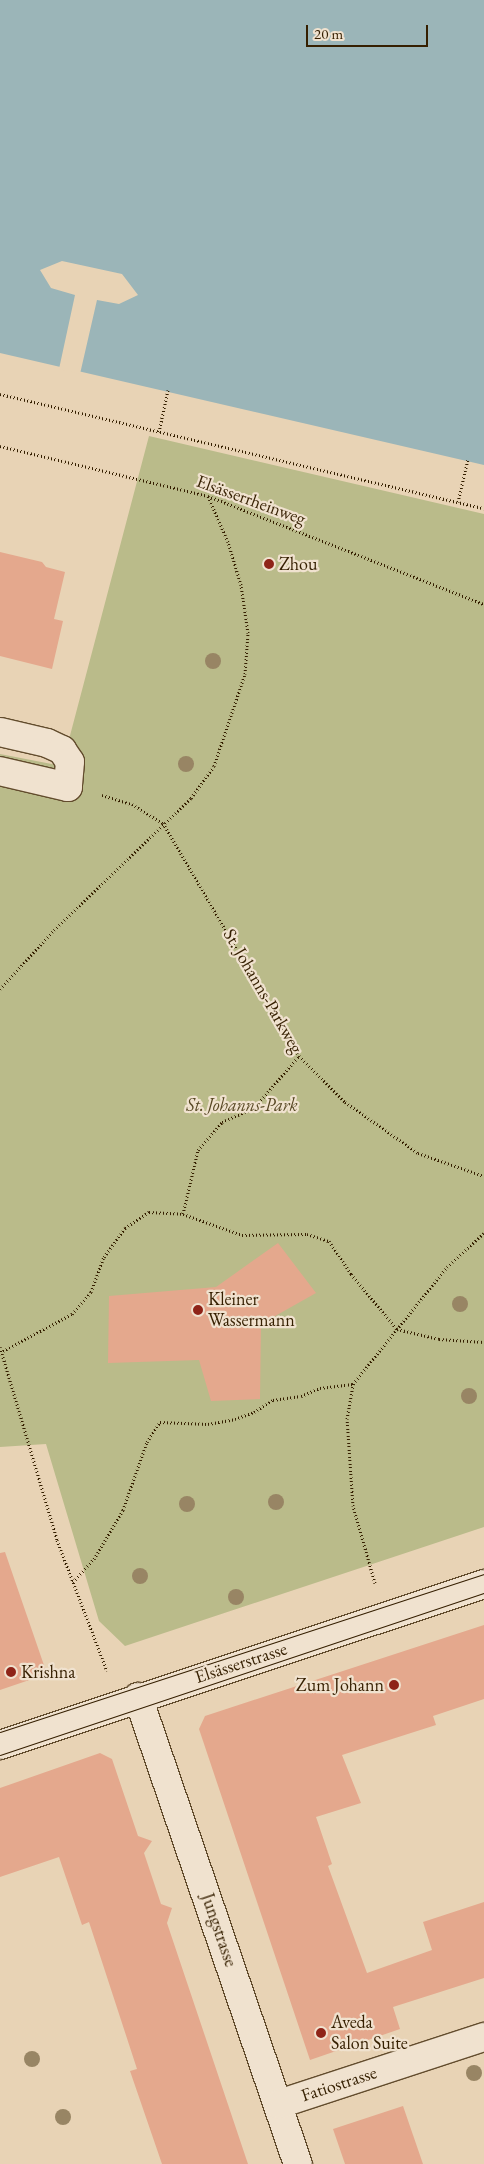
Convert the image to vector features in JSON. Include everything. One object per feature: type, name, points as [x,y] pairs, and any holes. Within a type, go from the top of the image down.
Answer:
[{"type":"street","points":[[0,732],[47,742],[62,750],[70,762],[68,787],[0,771]]},
{"type":"street","name":"Elsässerstrasse","points":[[0,1745],[384,1615],[484,1584]]},
{"type":"street","name":"Jungstrasse","points":[[128,1701],[279,2104],[298,2164]]},
{"type":"street","name":"Fatiostrasse","points":[[279,2104],[484,2037]]},
{"type":"path","points":[[159,432],[168,390]]},
{"type":"path","points":[[0,394],[484,508]]},
{"type":"path","name":"Elsässerrheinweg","points":[[0,446],[208,496],[484,604]]},
{"type":"path","points":[[458,502],[468,459]]},
{"type":"path","points":[[0,989],[54,930],[191,798],[214,766],[245,674],[248,633],[241,584],[228,542],[208,496]]},
{"type":"path","name":"St. Johanns-Parkweg","points":[[68,787],[132,804],[163,823],[299,1056],[345,1102],[418,1153],[484,1176]]},
{"type":"path","points":[[183,1214],[198,1150],[222,1122],[254,1108],[299,1056]]},
{"type":"path","points":[[128,1701],[73,1582],[57,1540],[1,1349],[72,1314],[91,1292],[104,1257],[125,1228],[149,1212],[183,1214],[242,1235],[307,1234],[329,1241],[351,1274],[397,1329],[439,1339],[484,1342]]},
{"type":"path","points":[[384,1615],[353,1506],[347,1419],[353,1384],[448,1267],[484,1233]]},
{"type":"path","points":[[73,1582],[94,1558],[123,1510],[147,1442],[160,1422],[208,1424],[226,1421],[254,1412],[273,1400],[301,1396],[320,1388],[353,1384]]},
{"type":"green space","name":"St. Johanns-Park","points":[[149,436],[484,514],[484,1527],[125,1646],[99,1621],[46,1444],[0,1447],[0,754],[62,766]]},
{"type":"water","points":[[0,0],[484,0],[484,465],[0,353]]},
{"type":"pier","points":[[62,261],[122,274],[138,295],[119,304],[97,300],[80,374],[59,369],[75,295],[51,288],[40,270]]},
{"type":"building","points":[[0,552],[42,562],[46,567],[65,572],[54,619],[63,621],[52,669],[0,656]]},
{"type":"building","name":"Kleiner Wassermann","points":[[278,1243],[316,1293],[261,1324],[260,1399],[211,1401],[199,1360],[108,1363],[109,1296],[216,1287]]},
{"type":"building","points":[[5,1552],[47,1674],[0,1690],[0,1553]]},
{"type":"building","points":[[484,1625],[484,1699],[433,1716],[436,1725],[342,1755],[361,1803],[316,1817],[332,1864],[328,1866],[367,1973],[432,1950],[423,1922],[484,1902],[484,1978],[393,2007],[400,2029],[310,2060],[199,1729],[205,1716]]},
{"type":"building","points":[[100,1753],[112,1759],[138,1836],[152,1841],[144,1853],[161,1904],[172,1908],[167,1923],[248,2164],[162,2164],[130,2071],[137,2069],[89,1922],[82,1925],[59,1857],[0,1877],[0,1788]]},
{"type":"building","points":[[403,2106],[423,2164],[345,2164],[333,2129]]},
{"type":"tram line","points":[[0,1732],[484,1574]]},
{"type":"tram line","points":[[0,1755],[484,1593]]},
{"type":"place","name":"Zhou","points":[[269,564]]},
{"type":"place","name":"Kleiner Wassermann","points":[[198,1310]]},
{"type":"place","name":"Krishna","points":[[11,1672]]},
{"type":"place","name":"Zum Johann","points":[[394,1685]]},
{"type":"place","name":"Aveda Salon Suite","points":[[321,2033]]}]
